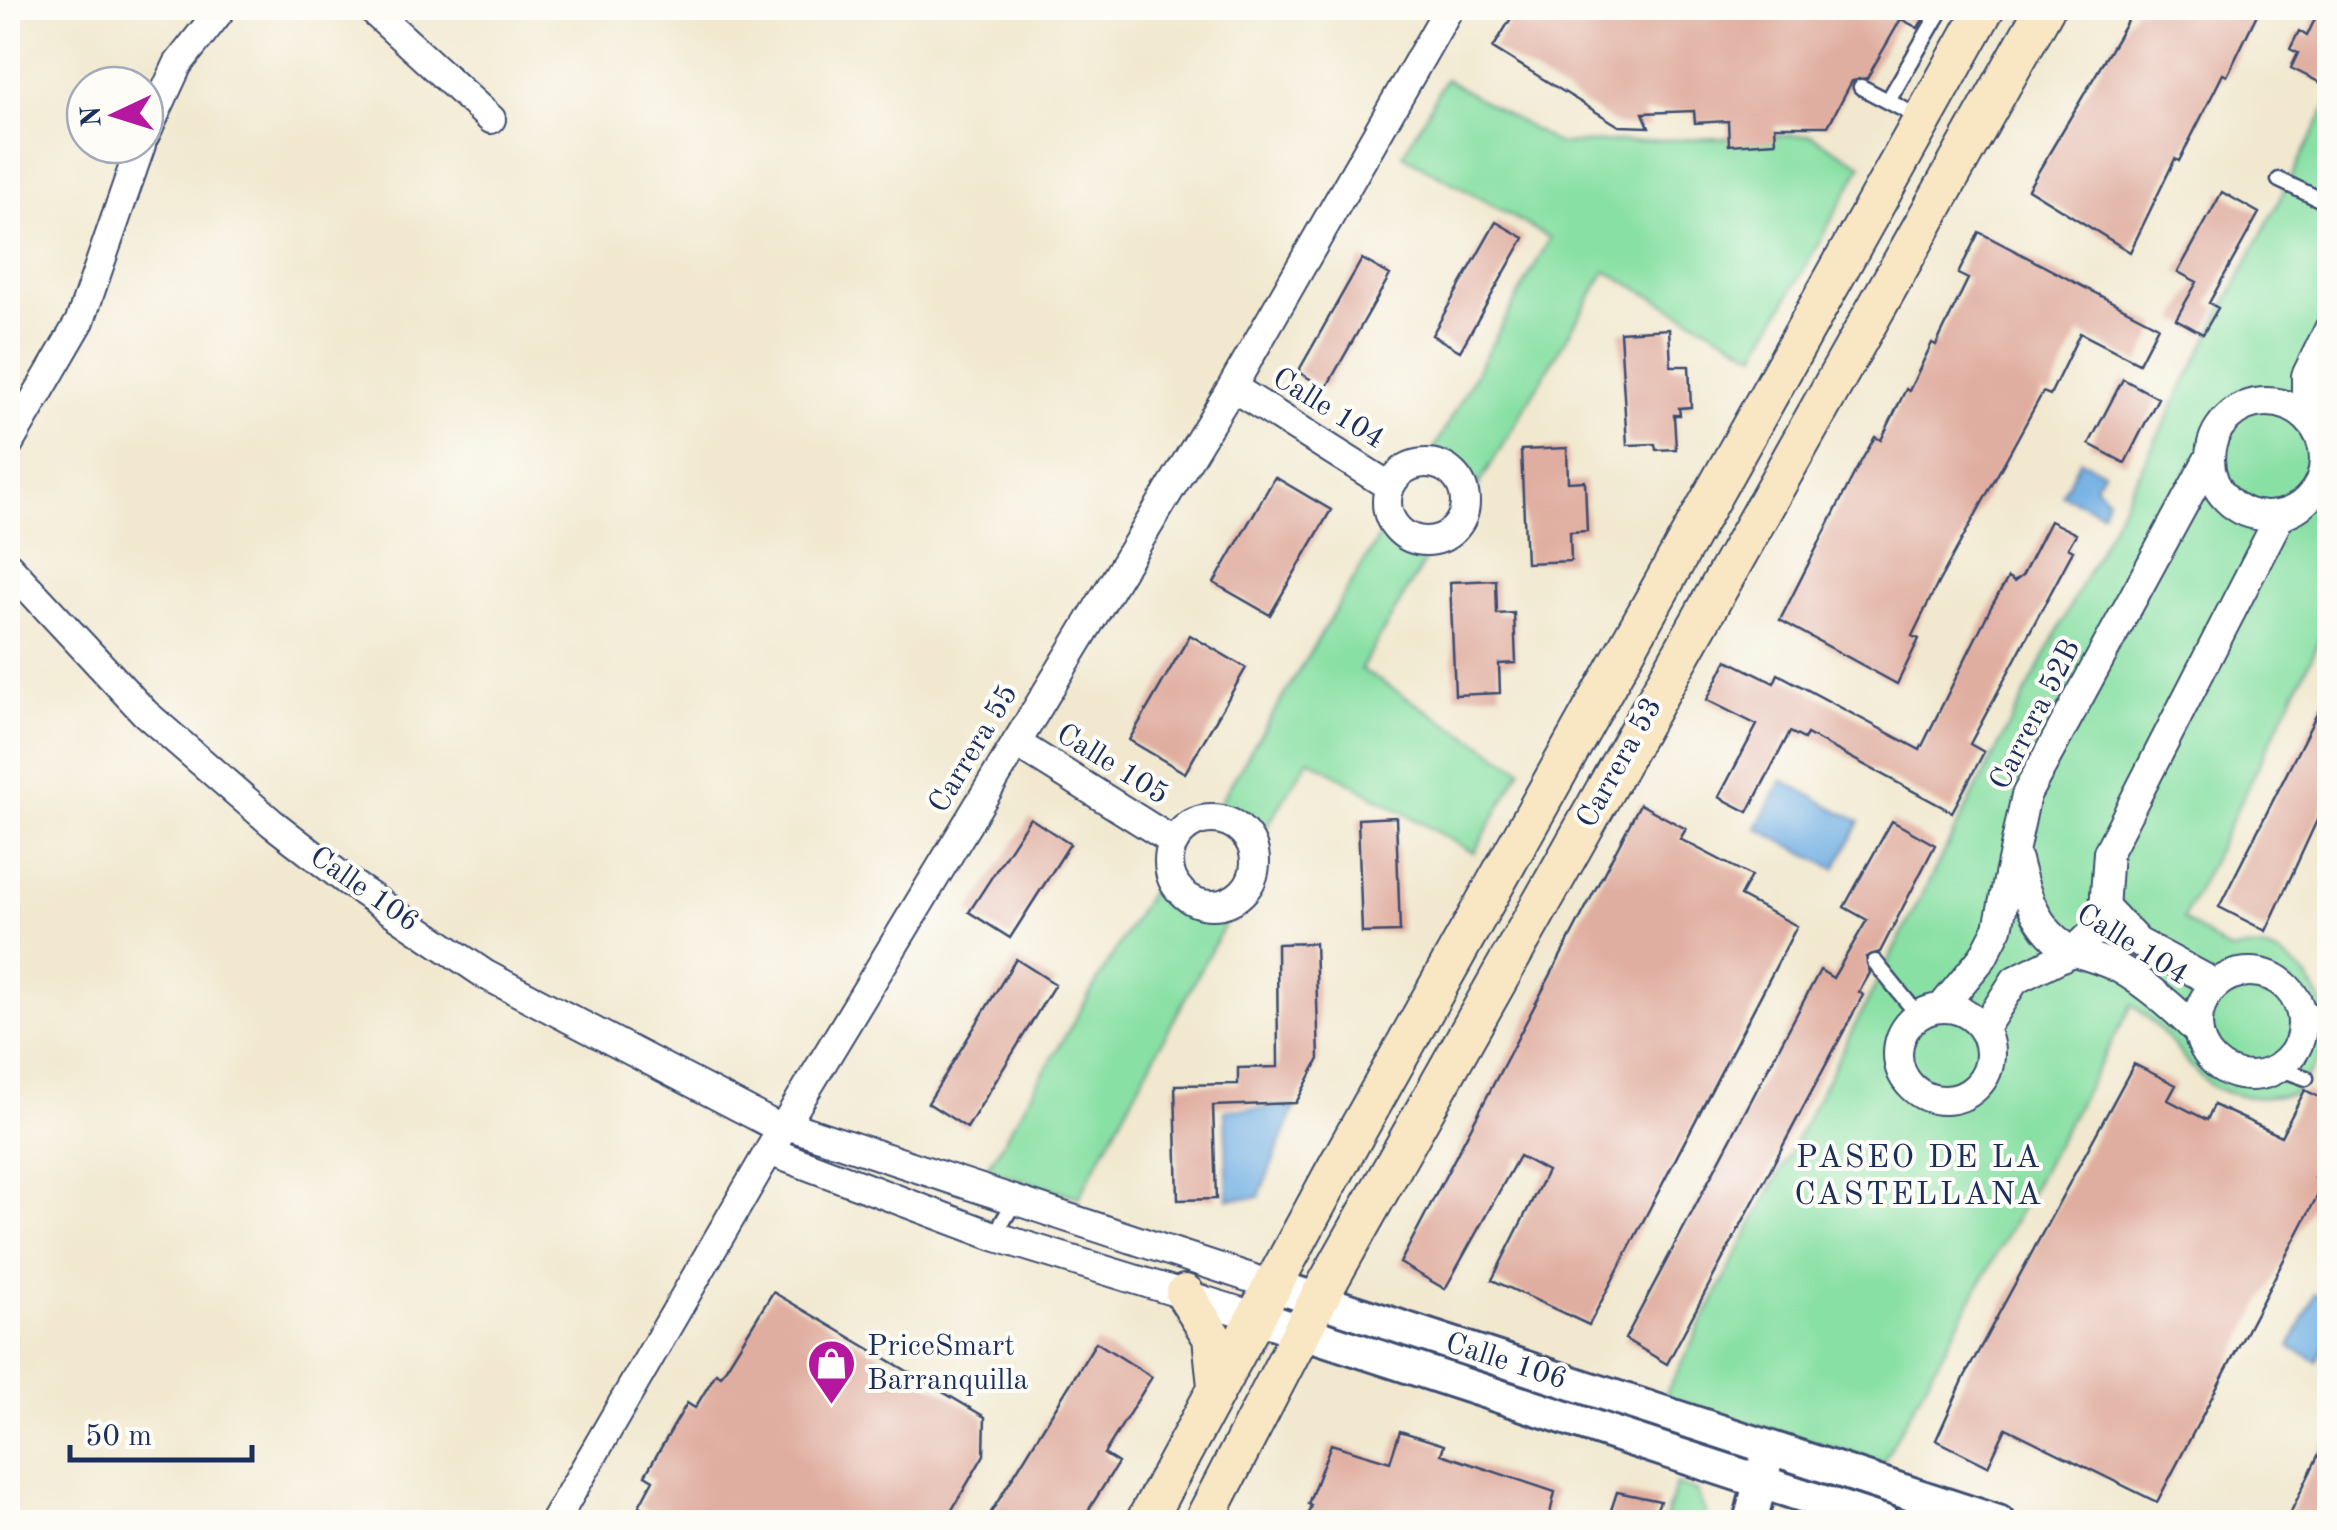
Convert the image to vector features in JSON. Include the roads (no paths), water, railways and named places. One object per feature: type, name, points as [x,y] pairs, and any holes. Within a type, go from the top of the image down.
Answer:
[{"type":"main road","name":"Carrera 53","points":[[1145,1522],[1263,1300],[1922,120],[1943,42],[1985,8]]},
{"type":"main road","name":"Carrera 53","points":[[1204,1522],[1310,1316],[2046,8]]},
{"type":"main road","points":[[1185,1294],[1212,1338],[1216,1388]]},
{"type":"street","points":[[165,92],[178,64],[222,8]]},
{"type":"street","points":[[370,8],[490,119]]},
{"type":"street","name":"Carrera 55","points":[[554,1522],[813,1078],[1232,387],[1449,8]]},
{"type":"street","points":[[8,445],[80,321],[134,165]]},
{"type":"street","points":[[2306,417],[2306,376],[2330,327]]},
{"type":"street","points":[[2268,402],[2306,376]]},
{"type":"street","name":"Calle 104","points":[[1232,387],[1389,486]]},
{"type":"street","points":[[2268,402],[2282,403],[2306,417],[2319,436],[2326,459],[2322,494],[2294,510],[2264,516],[2230,504],[2212,474],[2210,456],[2221,423],[2234,411],[2268,402]]},
{"type":"street","name":"Carrera 52B","points":[[2107,909],[2096,932],[2074,951],[2015,980],[1983,1030],[1990,1054],[1976,1088],[1953,1100],[1928,1098],[1908,1084],[1898,1060],[1902,1034],[1983,957],[1998,928],[2026,795],[2210,456]]},
{"type":"street","points":[[2107,909],[2108,852],[2281,514]]},
{"type":"street","name":"Calle 106","points":[[8,566],[145,712],[272,823],[347,881],[486,975],[780,1135],[994,1236],[1185,1294],[1263,1300]]},
{"type":"street","name":"Calle 105","points":[[1016,743],[1174,842]]},
{"type":"street","name":"Calle 104","points":[[2015,854],[2031,908],[2042,925],[2074,951],[2102,960],[2150,987],[2199,1033],[2215,1063],[2230,1072],[2263,1075],[2278,1068],[2298,1045],[2312,1012],[2275,978],[2245,972],[2216,984],[2205,998],[2199,1033]]},
{"type":"street","name":"Calle 104","points":[[2107,909],[2138,942],[2216,984]]},
{"type":"street","points":[[1930,1011],[1966,1013],[1983,1030]]},
{"type":"street","name":"Calle 106","points":[[813,1078],[815,1102],[827,1125],[846,1143],[870,1154]]},
{"type":"street","name":"Calle 106","points":[[780,1135],[870,1154],[1015,1201],[1263,1300],[1763,1482],[1791,1508],[1884,1522]]},
{"type":"street","name":"Calle 106","points":[[1310,1316],[1766,1446],[1998,1522]]},
{"type":"street","points":[[1750,1522],[1763,1482],[1766,1446]]},
{"type":"street","points":[[1791,1508],[1806,1460]]},
{"type":"lane","points":[[1888,102],[1943,42],[1942,8]]},
{"type":"lane","points":[[1862,87],[1922,120]]},
{"type":"lane","points":[[2278,180],[2330,204]]},
{"type":"lane","points":[[1875,962],[1930,1011]]},
{"type":"lane","points":[[2278,1068],[2306,1078]]},
{"type":"lane","points":[[994,1236],[1015,1201]]},
{"type":"water","points":[[2080,460],[2103,471],[2095,485],[2107,498],[2102,512],[2062,495]]},
{"type":"water","points":[[1782,780],[1860,822],[1835,869],[1757,828]]},
{"type":"water","points":[[1295,1107],[1259,1197],[1228,1199],[1225,1110]]},
{"type":"water","points":[[2315,1294],[2330,1301],[2329,1337],[2317,1361],[2290,1347]]},
{"type":"place","name":"PriceSmart Barranquilla","points":[[832,1406]]},
{"type":"district","name":"PASEO DE LA CASTELLANA","points":[[1919,1178]]}]
